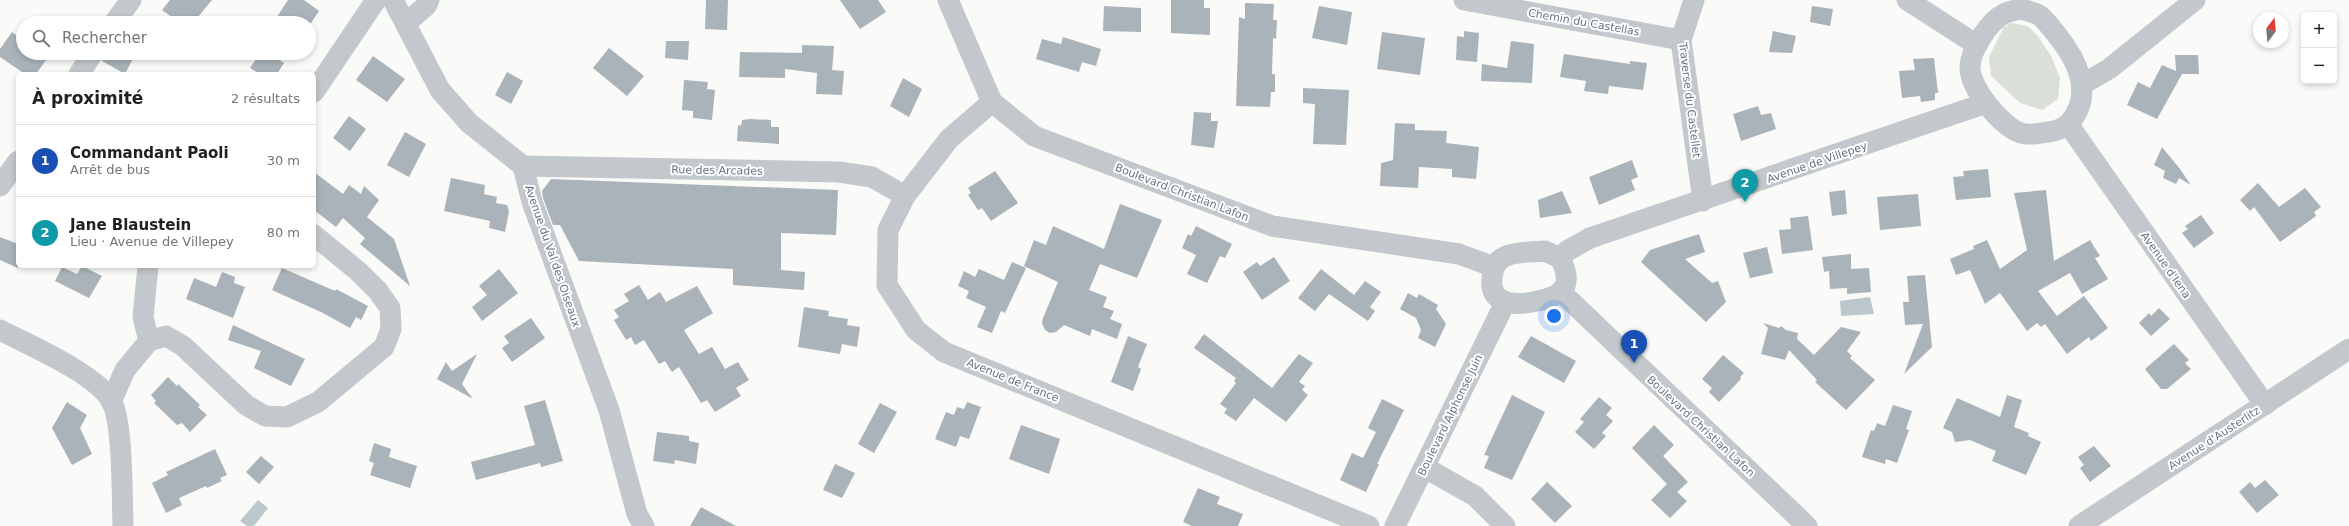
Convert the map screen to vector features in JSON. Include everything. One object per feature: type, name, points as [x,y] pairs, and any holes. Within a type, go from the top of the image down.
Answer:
[{"type":"street","points":[[119,16],[131,0]]},
{"type":"street","points":[[316,89],[376,0]]},
{"type":"street","points":[[393,0],[440,90],[469,123],[523,166]]},
{"type":"street","points":[[406,23],[426,6],[429,0]]},
{"type":"street","name":"Boulevard Christian Lafon","points":[[948,0],[992,102],[1034,136],[1272,226],[1459,254],[1494,266]]},
{"type":"street","name":"Chemin du Castellas","points":[[1464,0],[1681,40]]},
{"type":"street","name":"Traverse du Castellet","points":[[1694,0],[1681,40],[1703,201]]},
{"type":"street","points":[[1907,0],[1977,45]]},
{"type":"street","points":[[2083,84],[2109,69],[2195,0]]},
{"type":"street","points":[[2022,4],[2038,15],[2068,49],[2083,84],[2076,115],[2068,124],[2055,131],[2033,134],[2022,133],[2007,125],[1986,103],[1971,79],[1970,65],[1977,45],[1989,25],[2004,14],[2022,4]]},
{"type":"street","points":[[80,72],[88,60]]},
{"type":"street","name":"Avenue de France","points":[[992,102],[949,139],[905,196],[888,230],[886,285],[916,330],[944,352],[1369,526]]},
{"type":"street","name":"Avenue de Villepey","points":[[1560,258],[1567,251],[1590,238],[1703,201],[1986,103]]},
{"type":"street","name":"Avenue d'Iena","points":[[2068,124],[2265,405]]},
{"type":"street","points":[[0,186],[16,164]]},
{"type":"street","name":"Rue des Arcades","points":[[523,166],[839,172],[872,177],[905,196]]},
{"type":"street","name":"Avenue du Val des Oiseaux","points":[[523,166],[532,202],[609,410],[637,514],[644,526]]},
{"type":"street","points":[[112,402],[125,370],[149,341],[166,336],[183,346],[246,405],[265,416],[287,417],[318,402],[384,347],[391,329],[390,308],[378,291],[359,272],[316,237]]},
{"type":"street","points":[[1545,251],[1560,258],[1566,269],[1566,282],[1561,292],[1551,299],[1516,305],[1505,303],[1497,297],[1492,287],[1494,266],[1499,259],[1508,254],[1545,251]]},
{"type":"street","points":[[148,268],[143,317],[149,341]]},
{"type":"street","name":"Boulevard Christian Lafon","points":[[1561,292],[1807,526]]},
{"type":"street","name":"Boulevard Alphonse Juin","points":[[1395,526],[1505,303]]},
{"type":"street","points":[[0,330],[72,368],[94,384],[112,402],[118,426],[123,526]]},
{"type":"street","name":"Avenue d'Austerlitz","points":[[2079,526],[2349,349]]},
{"type":"street","points":[[1424,467],[1475,496],[1505,526]]},
{"type":"shaded area","points":[[2012,23],[2027,26],[2038,36],[2051,56],[2060,78],[2058,99],[2042,110],[2020,103],[1991,76],[1989,57],[2004,27]]},
{"type":"shaded area","points":[[1870,297],[1874,314],[1841,316],[1840,301]]},
{"type":"shaded area","points":[[258,500],[268,508],[254,526],[247,526],[240,521]]},
{"type":"building","points":[[170,0],[212,0],[199,16],[170,16],[162,10]]},
{"type":"building","points":[[288,0],[304,0],[319,11],[316,16],[278,16]]},
{"type":"building","points":[[706,0],[728,0],[727,30],[705,29]]},
{"type":"building","points":[[840,0],[878,0],[886,12],[860,29]]},
{"type":"building","points":[[1171,0],[1204,0],[1204,8],[1210,8],[1210,35],[1171,33]]},
{"type":"building","points":[[1245,3],[1274,4],[1273,20],[1277,20],[1276,39],[1273,38],[1272,74],[1275,74],[1275,92],[1271,92],[1270,107],[1236,106],[1239,17],[1245,19]]},
{"type":"building","points":[[1104,6],[1141,8],[1141,32],[1103,31]]},
{"type":"building","points":[[1319,6],[1352,12],[1347,45],[1312,38]]},
{"type":"building","points":[[1812,6],[1833,9],[1830,26],[1810,22]]},
{"type":"building","points":[[1464,31],[1479,33],[1477,62],[1456,60],[1457,36],[1464,37]]},
{"type":"building","points":[[1773,31],[1796,36],[1792,53],[1769,52]]},
{"type":"building","points":[[12,32],[16,35],[16,60],[46,60],[37,72],[22,72],[0,57],[0,49]]},
{"type":"building","points":[[1382,32],[1425,38],[1420,75],[1377,69]]},
{"type":"building","points":[[1063,37],[1101,49],[1096,66],[1082,62],[1079,72],[1036,59],[1042,39],[1061,44]]},
{"type":"building","points":[[666,41],[689,41],[688,60],[665,58]]},
{"type":"building","points":[[1511,41],[1534,44],[1532,83],[1481,81],[1482,64],[1507,68]]},
{"type":"building","points":[[802,45],[834,46],[832,70],[844,71],[842,95],[816,94],[817,73],[785,69],[785,78],[739,77],[740,52],[802,53]]},
{"type":"building","points":[[609,48],[644,76],[627,96],[593,68]]},
{"type":"building","points":[[1564,54],[1630,64],[1630,61],[1647,63],[1643,90],[1609,86],[1608,94],[1584,91],[1586,81],[1560,77]]},
{"type":"building","points":[[2175,55],[2198,55],[2199,74],[2182,74],[2157,119],[2127,105],[2138,82],[2150,88],[2162,65],[2176,71]]},
{"type":"building","points":[[373,56],[405,79],[387,102],[356,80]]},
{"type":"building","points":[[1934,58],[1938,93],[1935,93],[1935,100],[1921,102],[1920,96],[1902,98],[1899,71],[1915,70],[1913,59]]},
{"type":"building","points":[[132,60],[126,72],[121,72],[102,61]]},
{"type":"building","points":[[255,60],[280,60],[284,63],[278,72],[257,72],[250,68]]},
{"type":"building","points":[[507,72],[523,81],[511,104],[495,95]]},
{"type":"building","points":[[903,78],[922,89],[909,117],[890,106]]},
{"type":"building","points":[[684,80],[708,82],[707,89],[715,90],[712,120],[693,118],[693,111],[682,110]]},
{"type":"building","points":[[1303,88],[1349,90],[1346,145],[1313,144],[1315,104],[1303,103]]},
{"type":"building","points":[[1758,106],[1761,115],[1771,113],[1776,129],[1741,141],[1733,114]]},
{"type":"building","points":[[1194,112],[1211,113],[1211,121],[1218,121],[1214,148],[1191,145]]},
{"type":"building","points":[[349,116],[366,129],[350,151],[333,138]]},
{"type":"building","points":[[742,120],[771,120],[771,127],[779,127],[779,144],[737,141],[738,125],[741,126]]},
{"type":"building","points":[[1395,123],[1415,124],[1415,130],[1447,131],[1446,143],[1479,147],[1476,179],[1452,177],[1452,169],[1419,167],[1418,188],[1380,186],[1381,163],[1393,160]]},
{"type":"building","points":[[405,132],[426,144],[409,177],[387,165]]},
{"type":"building","points":[[2162,147],[2191,185],[2179,178],[2176,184],[2163,178],[2165,171],[2154,165]]},
{"type":"building","points":[[1632,160],[1638,177],[1631,180],[1635,190],[1599,205],[1589,177]]},
{"type":"building","points":[[1988,169],[1991,197],[1956,200],[1953,177],[1964,176],[1963,171]]},
{"type":"building","points":[[995,171],[1018,203],[991,221],[982,208],[978,210],[968,195],[971,193],[968,188]]},
{"type":"building","points":[[316,174],[343,194],[349,185],[361,194],[364,186],[379,200],[367,217],[394,239],[410,286],[360,244],[365,238],[343,218],[336,227],[316,212]]},
{"type":"building","points":[[451,178],[485,185],[484,194],[497,197],[496,203],[507,205],[509,211],[505,232],[489,228],[490,221],[444,211]]},
{"type":"building","points":[[551,179],[838,190],[836,235],[781,233],[781,270],[805,272],[804,290],[733,285],[733,269],[579,261],[560,225],[553,225],[543,198],[542,191]]},
{"type":"building","points":[[2258,183],[2279,207],[2305,188],[2321,207],[2314,212],[2316,216],[2280,242],[2254,207],[2250,211],[2240,200]]},
{"type":"building","points":[[1845,190],[1847,214],[1832,216],[1829,192]]},
{"type":"building","points":[[2046,190],[2054,261],[2090,240],[2100,256],[2095,258],[2108,279],[2082,294],[2070,273],[2038,291],[2057,316],[2084,296],[2108,328],[2091,341],[2089,337],[2067,354],[2045,324],[2041,327],[2037,323],[2027,331],[2000,293],[1985,304],[1970,270],[1956,275],[1950,259],[1974,249],[1973,246],[1987,240],[2000,269],[2027,250],[2014,193]]},
{"type":"building","points":[[1562,191],[1572,213],[1540,218],[1538,200]]},
{"type":"building","points":[[1918,194],[1921,226],[1880,230],[1877,197]]},
{"type":"building","points":[[1120,204],[1162,220],[1137,278],[1100,264],[1089,290],[1107,297],[1103,307],[1114,311],[1110,319],[1122,324],[1117,339],[1092,329],[1090,336],[1064,325],[1056,332],[1050,333],[1045,330],[1042,323],[1058,282],[1024,266],[1034,240],[1046,245],[1053,226],[1104,249]]},
{"type":"building","points":[[2201,215],[2214,233],[2194,248],[2182,233],[2188,229],[2185,226]]},
{"type":"building","points":[[1808,216],[1813,250],[1782,254],[1779,230],[1791,229],[1790,218]]},
{"type":"building","points":[[1196,226],[1232,244],[1225,258],[1220,256],[1207,283],[1187,274],[1196,255],[1182,248],[1188,234],[1191,236]]},
{"type":"building","points":[[1699,234],[1705,252],[1685,259],[1712,283],[1718,281],[1726,302],[1706,322],[1641,262],[1650,250]]},
{"type":"building","points":[[0,237],[16,243],[16,267],[0,260]]},
{"type":"building","points":[[1767,247],[1773,273],[1750,278],[1743,253]]},
{"type":"building","points":[[1851,254],[1851,269],[1869,268],[1871,292],[1847,294],[1847,288],[1830,289],[1829,271],[1824,272],[1822,257]]},
{"type":"building","points":[[1274,257],[1290,281],[1262,300],[1243,272],[1257,262],[1260,266]]},
{"type":"building","points":[[1012,262],[1026,268],[1005,313],[1001,311],[992,333],[977,327],[986,307],[966,298],[969,291],[958,286],[964,271],[975,277],[979,269],[1004,280]]},
{"type":"building","points":[[62,268],[77,274],[81,268],[86,268],[102,276],[89,298],[55,281]]},
{"type":"building","points":[[282,268],[335,291],[336,289],[368,306],[361,320],[356,317],[350,328],[323,313],[272,290]]},
{"type":"building","points":[[499,269],[518,293],[482,321],[472,307],[487,295],[479,286]]},
{"type":"building","points":[[1321,269],[1354,295],[1365,281],[1381,292],[1370,307],[1375,311],[1368,321],[1329,294],[1315,311],[1298,298]]},
{"type":"building","points":[[222,272],[235,277],[234,283],[245,287],[233,318],[186,299],[194,278],[216,287]]},
{"type":"building","points":[[1925,275],[1932,347],[1904,374],[1923,324],[1905,325],[1903,302],[1909,302],[1907,276]]},
{"type":"building","points":[[639,285],[648,300],[660,292],[666,302],[697,286],[713,313],[684,330],[699,354],[712,347],[725,369],[738,362],[749,380],[736,388],[741,396],[715,412],[707,400],[701,403],[679,367],[672,372],[665,361],[659,364],[644,340],[635,345],[631,337],[626,340],[614,320],[619,317],[614,310],[629,301],[624,294]]},
{"type":"building","points":[[1408,293],[1417,298],[1419,294],[1438,305],[1436,309],[1446,324],[1435,347],[1418,338],[1421,330],[1416,318],[1400,309]]},
{"type":"building","points":[[804,307],[829,311],[828,316],[848,319],[847,325],[860,327],[857,347],[842,344],[840,354],[798,347]]},
{"type":"building","points":[[2159,308],[2170,319],[2151,336],[2139,323],[2149,313],[2151,316]]},
{"type":"building","points":[[531,318],[545,338],[512,362],[502,348],[509,343],[504,336]]},
{"type":"building","points":[[1763,323],[1779,328],[1781,326],[1786,330],[1798,333],[1797,339],[1814,355],[1841,327],[1861,332],[1847,351],[1852,356],[1850,358],[1875,380],[1846,410],[1815,382],[1817,380],[1789,350],[1785,360],[1761,354],[1768,328]]},
{"type":"building","points":[[233,325],[305,359],[291,386],[254,368],[261,351],[228,340]]},
{"type":"building","points":[[1204,334],[1272,388],[1299,354],[1313,363],[1299,382],[1305,386],[1302,390],[1308,395],[1286,422],[1254,398],[1236,421],[1224,413],[1227,409],[1220,404],[1236,383],[1234,381],[1236,378],[1194,348]]},
{"type":"building","points":[[1128,336],[1147,344],[1138,367],[1141,369],[1133,391],[1111,382]]},
{"type":"building","points":[[1531,336],[1576,361],[1564,383],[1518,357]]},
{"type":"building","points":[[2174,344],[2189,360],[2185,363],[2191,369],[2167,389],[2161,389],[2145,369]]},
{"type":"building","points":[[477,354],[462,384],[473,399],[437,379],[446,362],[452,371]]},
{"type":"building","points":[[1723,355],[1744,373],[1740,377],[1741,379],[1719,402],[1709,392],[1712,388],[1702,379]]},
{"type":"building","points":[[168,377],[177,386],[178,384],[200,405],[198,407],[207,415],[190,432],[182,423],[177,425],[154,403],[156,401],[151,395]]},
{"type":"building","points":[[1512,395],[1545,412],[1512,480],[1484,468],[1489,456],[1484,455]]},
{"type":"building","points":[[2007,395],[2022,400],[2014,427],[2029,433],[2028,436],[2041,442],[2026,475],[1992,461],[1996,451],[1970,440],[1955,442],[1952,432],[1943,428],[1957,398],[2000,417]]},
{"type":"building","points":[[1599,397],[1612,408],[1606,415],[1613,421],[1602,433],[1606,436],[1594,449],[1575,432],[1584,422],[1580,419]]},
{"type":"building","points":[[1382,399],[1404,410],[1377,464],[1379,464],[1366,492],[1340,480],[1352,453],[1363,458],[1376,432],[1368,428]]},
{"type":"building","points":[[545,400],[563,461],[541,467],[540,463],[476,480],[471,462],[535,445],[524,406]]},
{"type":"building","points":[[67,402],[87,415],[80,428],[92,454],[72,465],[52,428]]},
{"type":"building","points":[[967,402],[981,407],[969,439],[960,436],[956,447],[935,439],[946,412],[954,415],[957,407],[964,409]]},
{"type":"building","points":[[880,403],[897,412],[874,453],[858,444]]},
{"type":"building","points":[[1893,405],[1912,411],[1906,429],[1909,430],[1897,463],[1886,459],[1885,464],[1862,457],[1871,430],[1874,431],[1877,423],[1885,426]]},
{"type":"building","points":[[1021,425],[1060,439],[1049,474],[1009,459]]},
{"type":"building","points":[[1654,425],[1674,445],[1663,456],[1688,482],[1677,492],[1687,501],[1670,518],[1651,500],[1667,484],[1632,448]]},
{"type":"building","points":[[657,432],[689,436],[689,441],[699,443],[696,464],[675,460],[674,464],[653,461]]},
{"type":"building","points":[[374,443],[391,449],[389,457],[417,466],[410,488],[370,475],[374,463],[369,461]]},
{"type":"building","points":[[2094,446],[2111,466],[2090,482],[2080,468],[2084,465],[2078,457]]},
{"type":"building","points":[[215,449],[227,475],[220,478],[222,481],[207,488],[206,486],[179,498],[182,505],[166,513],[152,483],[168,475],[166,472]]},
{"type":"building","points":[[261,456],[274,467],[259,484],[246,472]]},
{"type":"building","points":[[835,464],[855,473],[842,498],[823,490]]},
{"type":"building","points":[[2265,480],[2279,495],[2257,513],[2239,492],[2250,482],[2255,488]]},
{"type":"building","points":[[1547,482],[1572,506],[1555,523],[1531,499]]},
{"type":"building","points":[[1198,488],[1220,497],[1217,504],[1243,514],[1238,526],[1192,526],[1183,522]]},
{"type":"building","points":[[701,507],[736,526],[690,526]]},
{"type":"place","name":"Jane Blaustein","points":[[1745,202]]},
{"type":"place","name":"Commandant Paoli","points":[[1634,363]]}]
